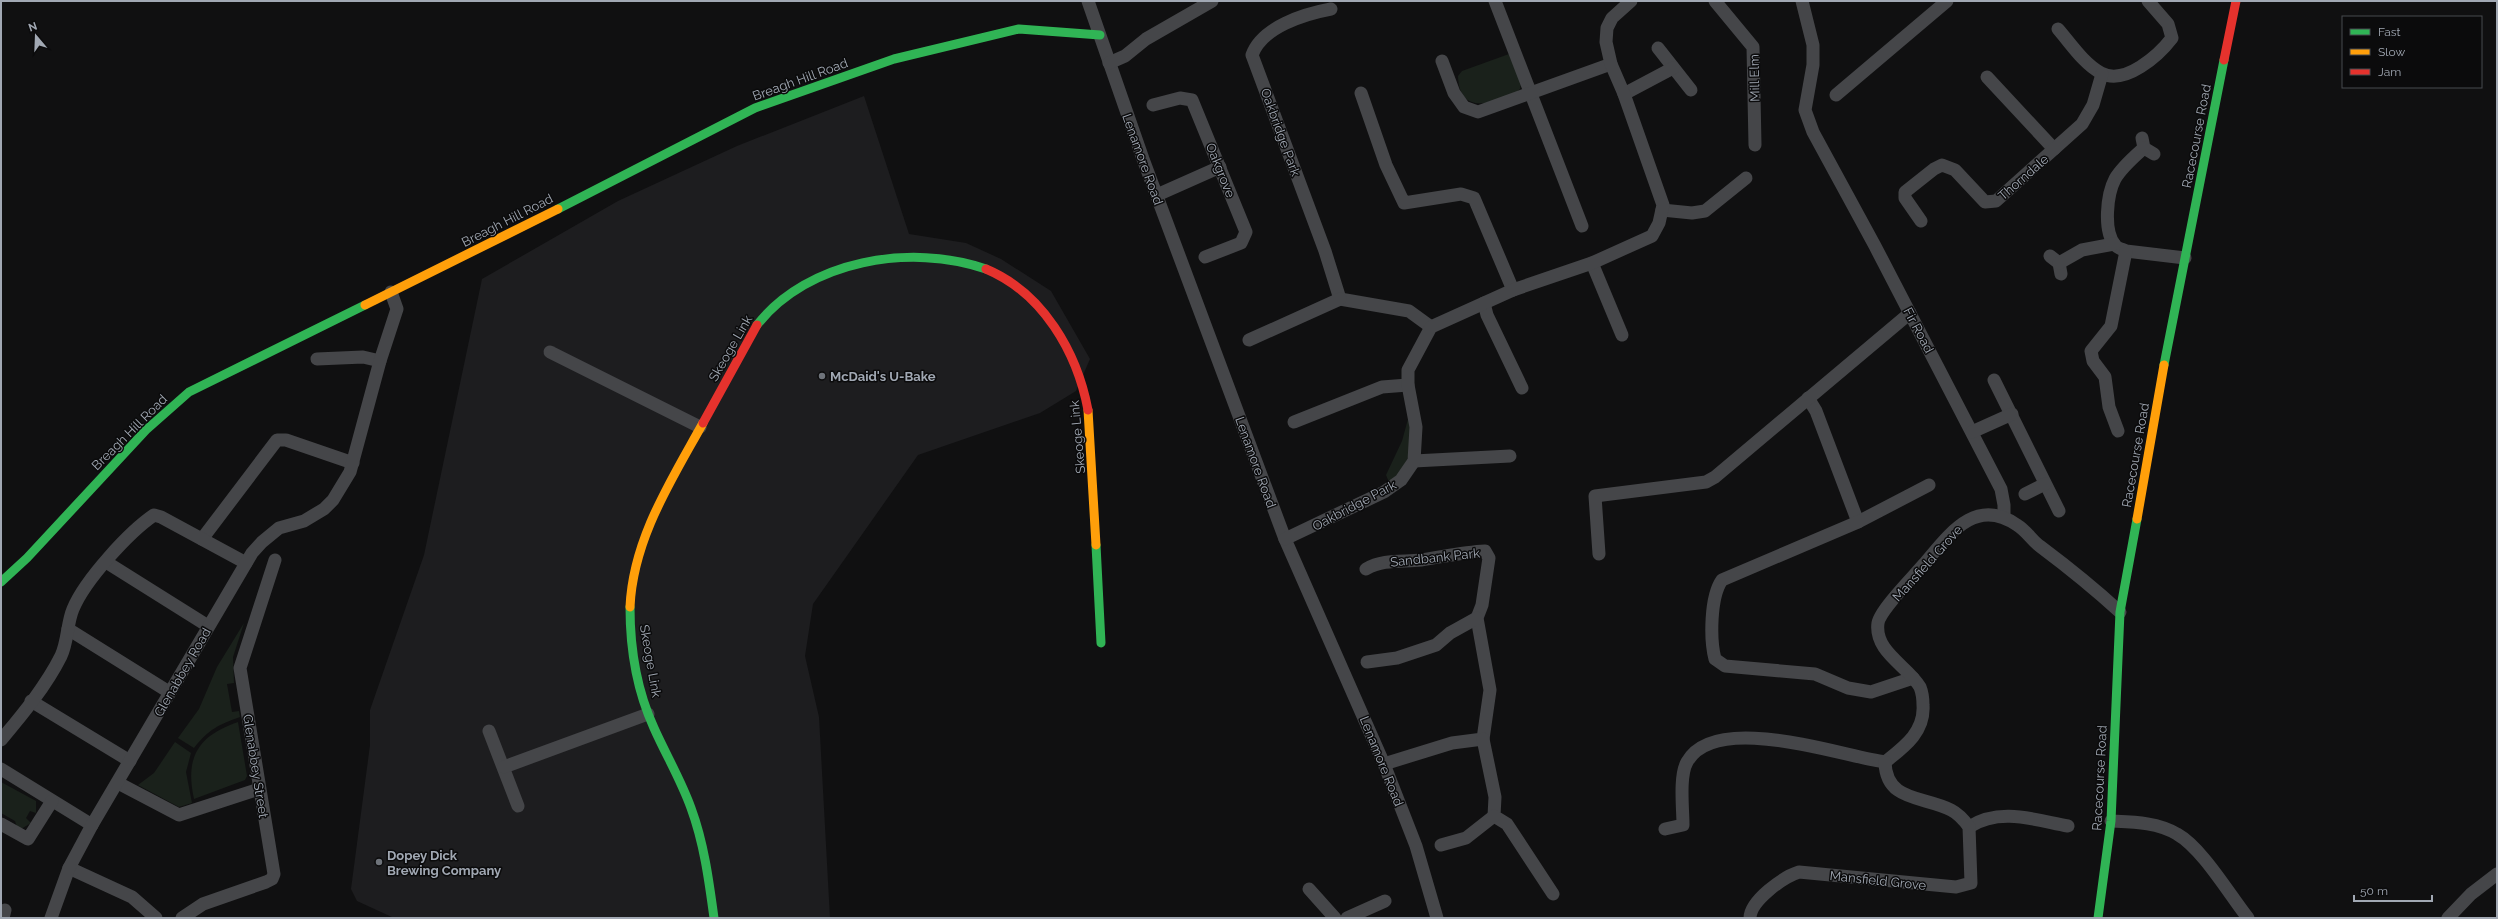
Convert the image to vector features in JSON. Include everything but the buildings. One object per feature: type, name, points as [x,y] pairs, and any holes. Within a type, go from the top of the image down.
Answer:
[{"type":"street","name":"Lenamore Road","points":[[1088,1],[1157,195],[1285,539],[1384,764],[1416,846],[1437,918]]},
{"type":"street","points":[[1109,63],[1125,56],[1146,39],[1212,1]]},
{"type":"street","points":[[1495,1],[1582,226]]},
{"type":"street","points":[[1510,456],[1414,461],[1416,427],[1408,385],[1408,370],[1431,327],[1513,290],[1592,264],[1652,236],[1662,210],[1650,167],[1624,94],[1611,64],[1606,42],[1607,28],[1612,18],[1631,1]]},
{"type":"street","name":"Mill Elm","points":[[1715,1],[1753,47],[1755,145]]},
{"type":"street","name":"Fir Road","points":[[1802,1],[1812,45],[1813,66],[1805,110],[1814,132],[2001,489],[2004,505],[2004,517]]},
{"type":"street","points":[[1836,95],[1947,1]]},
{"type":"street","points":[[2058,29],[2087,62],[2102,74],[2115,76],[2146,64],[2164,49],[2172,38],[2168,24],[2148,1]]},
{"type":"street","name":"Racecourse Road","points":[[2098,918],[2111,821],[2120,612],[2185,258],[2236,1]]},
{"type":"street","name":"Oakbridge Park","points":[[1331,9],[1308,14],[1276,30],[1259,40],[1252,55],[1325,251],[1340,299]]},
{"type":"street","name":"Breagh Hill Road","points":[[1,582],[27,558],[146,430],[189,392],[391,292],[436,272],[755,108],[894,59],[1019,29],[1100,35]]},
{"type":"street","points":[[1658,48],[1691,90]]},
{"type":"street","points":[[1442,61],[1454,93],[1464,107],[1478,112],[1611,64]]},
{"type":"street","points":[[1624,94],[1673,68]]},
{"type":"street","name":"Thorndale","points":[[1921,221],[1905,198],[1904,192],[1934,168],[1942,165],[1955,170],[1976,194],[1990,203],[1996,201],[2088,117],[2102,74]]},
{"type":"street","name":"Thorndale","points":[[1987,77],[2054,149]]},
{"type":"street","points":[[1361,93],[1386,165],[1404,203],[1461,194],[1474,198],[1513,290]]},
{"type":"street","name":"Oakgrove","points":[[1153,105],[1180,98],[1192,100],[1246,232],[1241,243],[1205,257]]},
{"type":"street","points":[[2118,431],[2109,407],[2105,377],[2093,361],[2091,351],[2111,326],[2118,297],[2120,248],[2107,211],[2110,196],[2115,180],[2127,163],[2147,146]]},
{"type":"street","points":[[1157,195],[1220,167]]},
{"type":"street","points":[[1662,210],[1692,213],[1705,211],[1746,178]]},
{"type":"street","points":[[2057,265],[2082,250],[2120,248],[2185,258]]},
{"type":"street","name":"Skeoge Link","points":[[714,918],[696,822],[670,760],[648,714],[634,658],[630,619],[632,576],[649,525],[700,427],[761,318],[810,281],[849,265],[897,258],[956,261],[995,273],[1031,298],[1055,328],[1075,360],[1086,388],[1090,418],[1101,644]]},
{"type":"street","points":[[1592,264],[1622,335]]},
{"type":"street","name":"Glenabbey Road","points":[[51,918],[68,868],[169,692],[246,563],[270,534],[279,528],[304,521],[324,509],[333,500],[353,463],[380,361],[397,309],[391,292]]},
{"type":"street","points":[[1249,340],[1340,299],[1409,311],[1431,327]]},
{"type":"street","points":[[1484,303],[1487,315],[1522,388]]},
{"type":"street","points":[[1599,554],[1595,496],[1706,482],[1716,477],[1910,313]]},
{"type":"street","points":[[550,352],[700,427]]},
{"type":"street","points":[[317,359],[363,357],[380,361]]},
{"type":"street","points":[[1994,380],[2059,511]]},
{"type":"street","points":[[1294,422],[1382,387],[1408,385]]},
{"type":"street","points":[[1808,398],[1816,411],[1858,522]]},
{"type":"street","points":[[1972,432],[2012,414]]},
{"type":"street","points":[[202,539],[277,440],[286,440],[353,463]]},
{"type":"street","name":"Oakbridge Park","points":[[1285,539],[1384,492],[1401,480],[1414,461]]},
{"type":"street","points":[[2024,494],[2045,484]]},
{"type":"street","points":[[1913,678],[1871,692],[1848,688],[1815,674],[1725,666],[1715,659],[1712,646],[1716,589],[1722,580],[1858,522],[1929,485]]},
{"type":"street","name":"Mansfield Grove","points":[[1884,762],[1916,734],[1924,713],[1920,688],[1913,678],[1891,657],[1880,638],[1878,623],[1888,606],[1959,524],[1975,516],[1991,514],[2004,517]]},
{"type":"street","points":[[1,740],[32,701],[61,655],[73,609],[91,579],[143,522],[154,515],[246,563]]},
{"type":"street","points":[[2004,517],[2027,532],[2039,546],[2056,557],[2120,612]]},
{"type":"street","name":"Sandbank Park","points":[[1366,569],[1377,562],[1419,560],[1485,551],[1489,558],[1482,605],[1477,618],[1490,690],[1483,739],[1495,797],[1494,816]]},
{"type":"street","name":"Glenabbey Street","points":[[182,918],[202,904],[272,879],[274,869],[259,789],[240,668],[275,560]]},
{"type":"street","points":[[106,562],[208,626]]},
{"type":"street","points":[[1367,662],[1398,658],[1436,645],[1450,633],[1477,618]]},
{"type":"street","points":[[68,629],[169,692]]},
{"type":"street","points":[[32,701],[130,761]]},
{"type":"street","points":[[504,767],[648,714]]},
{"type":"street","points":[[489,731],[518,806]]},
{"type":"street","points":[[1665,828],[1683,825],[1683,774],[1687,762],[1697,750],[1709,744],[1749,737],[1792,742],[1884,762],[1885,771],[1889,782],[1898,790],[1907,796],[1951,810],[1969,827],[1979,820],[2002,815],[2068,826]]},
{"type":"street","points":[[1384,764],[1452,743],[1483,739]]},
{"type":"street","points":[[1,769],[92,825]]},
{"type":"street","points":[[118,783],[178,815],[259,789]]},
{"type":"street","points":[[1,824],[28,839],[52,801]]},
{"type":"street","points":[[1441,845],[1466,838],[1494,816],[1507,824],[1553,894]]},
{"type":"street","points":[[2111,821],[2152,825],[2176,833],[2193,845],[2248,918]]},
{"type":"street","name":"Mansfield Grove","points":[[1750,918],[1752,906],[1792,874],[1799,872],[1956,887],[1971,883],[1969,827]]},
{"type":"street","points":[[68,868],[132,897],[156,918]]},
{"type":"street","points":[[2448,918],[2472,894],[2497,874]]},
{"type":"street","points":[[1309,889],[1335,918]]},
{"type":"street","points":[[1347,918],[1384,901]]},
{"type":"shaded area","points":[[1509,54],[1521,83],[1520,89],[1514,94],[1493,102],[1478,103],[1471,102],[1466,99],[1459,86],[1458,76],[1462,71]]},
{"type":"shaded area","points":[[864,96],[909,234],[966,243],[1001,259],[1051,291],[1090,359],[1076,391],[1040,413],[918,455],[813,604],[805,656],[819,717],[830,918],[394,918],[357,901],[351,889],[370,745],[370,710],[424,555],[482,279],[618,201],[737,146]]},
{"type":"shaded area","points":[[1408,419],[1410,421],[1410,448],[1406,462],[1397,476],[1389,482],[1386,475],[1402,441]]},
{"type":"shaded area","points":[[244,623],[233,657],[234,683],[227,684],[232,712],[239,711],[240,717],[214,728],[204,736],[194,748],[178,738],[199,709],[217,667]]},
{"type":"shaded area","points":[[238,722],[247,776],[245,780],[194,799],[191,772],[193,760],[197,750],[213,734]]},
{"type":"shaded area","points":[[175,742],[191,753],[186,772],[192,803],[179,807],[138,785],[154,773]]},
{"type":"shaded area","points":[[1,782],[36,801],[36,813],[30,811],[26,818],[31,823],[21,829],[17,827],[15,821],[1,813]]},
{"type":"traffic: fast","points":[[558,209],[755,108],[894,59],[1019,29],[1100,35]]},
{"type":"traffic: fast","points":[[2164,365],[2224,60]]},
{"type":"traffic: fast","points":[[757,325],[778,303],[804,285],[832,272],[862,263],[894,258],[926,258],[957,261],[986,269]]},
{"type":"traffic: fast","points":[[1,582],[27,558],[146,430],[189,392],[365,305]]},
{"type":"traffic: fast","points":[[2098,918],[2111,821],[2120,612],[2137,519]]},
{"type":"traffic: fast","points":[[1096,545],[1101,643]]},
{"type":"traffic: fast","points":[[630,607],[633,653],[643,699],[648,714],[683,787],[696,821],[706,862],[714,918]]},
{"type":"traffic: slow","points":[[365,305],[558,209]]},
{"type":"traffic: slow","points":[[2137,519],[2164,365]]},
{"type":"traffic: slow","points":[[1088,410],[1096,545]]},
{"type":"traffic: slow","points":[[630,607],[638,558],[646,534],[667,489],[703,423]]},
{"type":"traffic: jam","points":[[2224,60],[2236,1]]},
{"type":"traffic: jam","points":[[986,269],[1006,280],[1024,293],[1040,309],[1054,327],[1066,346],[1075,367],[1083,388],[1088,410]]},
{"type":"traffic: jam","points":[[703,423],[757,325]]},
{"type":"place","name":"McDaid's U-Bake","points":[[822,376]]},
{"type":"place","name":"Dopey Dick Brewing Company","points":[[379,862]]}]
